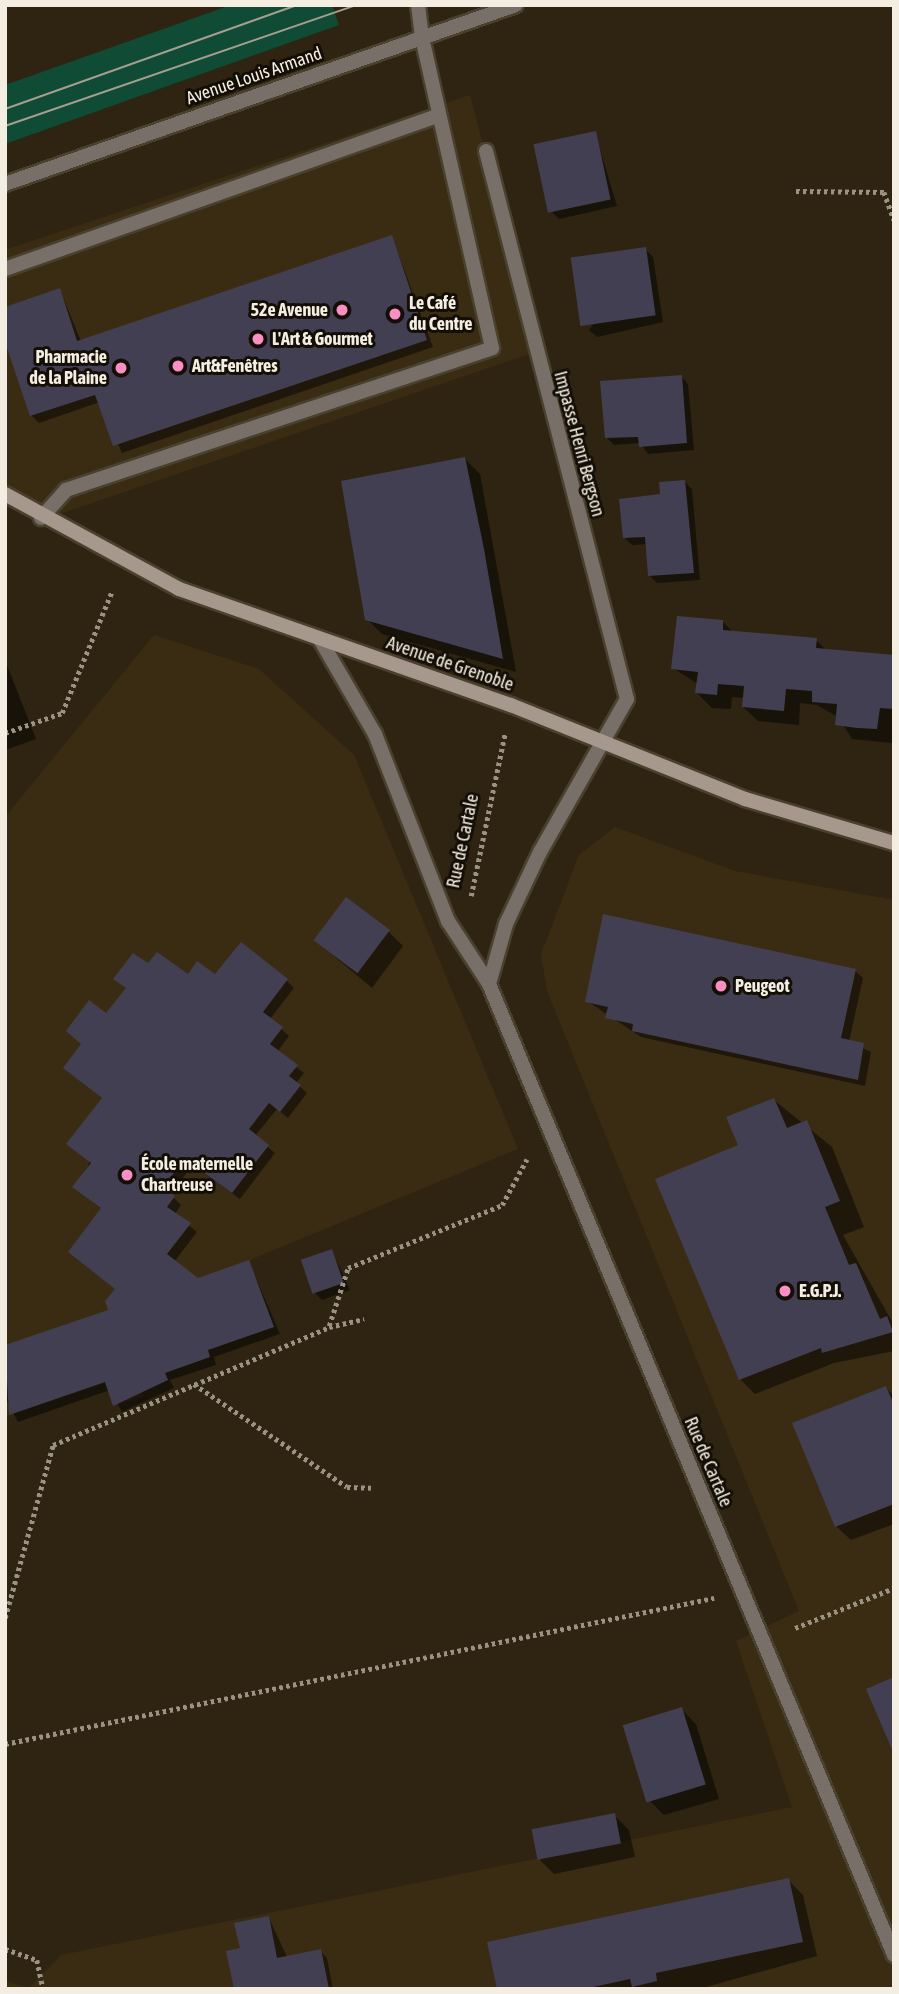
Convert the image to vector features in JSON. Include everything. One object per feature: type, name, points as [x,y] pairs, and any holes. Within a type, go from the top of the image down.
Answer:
[{"type":"street","points":[[41,518],[66,490],[492,348],[438,116],[418,5]]},
{"type":"street","name":"Avenue Louis Armand","points":[[5,184],[516,5]]},
{"type":"street","points":[[5,269],[79,246],[438,116]]},
{"type":"street","name":"Impasse Henri Bergson","points":[[486,151],[627,699],[602,740]]},
{"type":"street","name":"Avenue de Grenoble","points":[[5,494],[41,518],[179,589],[511,705],[745,799],[894,844]]},
{"type":"street","name":"Rue de Cartale","points":[[321,640],[375,734],[448,921],[489,984],[894,1955]]},
{"type":"street","points":[[489,984],[511,912],[602,740]]},
{"type":"path","points":[[796,191],[884,192],[894,220]]},
{"type":"path","points":[[5,733],[62,713],[112,591]]},
{"type":"path","name":"Rue de Cartale","points":[[470,901],[511,705]]},
{"type":"path","points":[[329,1327],[348,1268],[502,1205],[527,1169],[527,1151]]},
{"type":"path","points":[[5,1618],[53,1445],[329,1327],[363,1320]]},
{"type":"path","points":[[194,1384],[347,1487],[371,1488]]},
{"type":"path","points":[[795,1628],[894,1588]]},
{"type":"path","points":[[5,1744],[741,1592]]},
{"type":"path","points":[[5,1950],[37,1960],[43,1989]]},
{"type":"shaded area","points":[[470,95],[538,351],[51,517],[5,489],[5,250]]},
{"type":"shaded area","points":[[154,635],[259,669],[354,755],[518,1149],[250,1260],[274,1327],[208,1350],[210,1357],[165,1373],[168,1380],[141,1389],[143,1396],[113,1406],[105,1383],[5,1417],[5,817]]},
{"type":"shaded area","points":[[615,827],[735,871],[894,900],[894,1989],[5,1989],[5,1981],[29,1988],[61,1955],[792,1807],[736,1641],[799,1611],[547,991],[541,954],[579,855]]},
{"type":"green space","points":[[231,5],[332,5],[339,25],[5,144],[5,85]]},
{"type":"building","points":[[596,131],[611,199],[548,213],[533,144]]},
{"type":"building","points":[[392,235],[427,340],[113,446],[95,395],[30,416],[5,342],[5,307],[60,288],[77,341]]},
{"type":"building","points":[[646,247],[656,315],[580,326],[571,258]]},
{"type":"building","points":[[682,375],[687,443],[639,447],[638,437],[605,438],[600,381]]},
{"type":"building","points":[[465,457],[503,659],[365,620],[341,481]]},
{"type":"building","points":[[685,480],[694,573],[648,576],[645,537],[623,538],[619,499],[660,494],[659,482]]},
{"type":"building","points":[[677,616],[723,620],[723,630],[817,638],[816,648],[894,655],[894,709],[880,708],[877,729],[857,728],[835,725],[837,704],[812,702],[812,691],[786,689],[784,711],[742,707],[744,686],[718,684],[717,695],[695,693],[698,672],[671,669]]},
{"type":"building","points":[[346,897],[390,930],[357,973],[314,940]]},
{"type":"building","name":"Peugeot","points":[[603,914],[856,969],[841,1038],[864,1043],[858,1080],[632,1031],[633,1024],[605,1018],[608,1007],[585,1002]]},
{"type":"building","name":"École maternelle Chartreuse","points":[[241,942],[288,979],[263,1012],[283,1027],[270,1044],[298,1065],[289,1076],[301,1085],[280,1112],[269,1103],[249,1129],[269,1145],[232,1193],[185,1159],[163,1187],[175,1196],[167,1207],[191,1223],[167,1254],[198,1278],[249,1260],[274,1327],[208,1350],[210,1357],[165,1373],[168,1380],[113,1406],[105,1382],[9,1415],[5,1345],[108,1310],[105,1301],[115,1289],[68,1252],[101,1208],[72,1187],[91,1163],[66,1144],[102,1098],[63,1068],[81,1044],[66,1031],[89,1000],[106,1013],[126,988],[113,979],[133,953],[148,963],[157,952],[188,974],[197,961],[215,974]]},
{"type":"building","points":[[774,1098],[787,1128],[807,1120],[840,1201],[825,1207],[849,1265],[856,1263],[880,1319],[887,1316],[893,1332],[822,1353],[821,1348],[739,1380],[655,1179],[738,1145],[726,1117]]},
{"type":"building","points":[[332,1249],[344,1283],[313,1294],[301,1260]]},
{"type":"building","points":[[886,1386],[894,1405],[894,1504],[835,1527],[792,1423]]},
{"type":"building","points":[[894,1677],[894,1754],[866,1689]]},
{"type":"building","points":[[682,1707],[706,1784],[646,1803],[623,1725]]},
{"type":"building","points":[[615,1813],[621,1843],[537,1860],[532,1829]]},
{"type":"building","points":[[789,1878],[803,1942],[656,1973],[657,1981],[632,1987],[630,1979],[584,1989],[497,1989],[487,1942]]},
{"type":"building","points":[[269,1916],[277,1958],[321,1949],[329,1989],[234,1989],[226,1951],[240,1948],[234,1923]]},
{"type":"tram line","points":[[5,109],[297,5]]},
{"type":"tram line","points":[[5,126],[357,5]]},
{"type":"place","name":"52e Avenue","points":[[342,310]]},
{"type":"place","name":"Le Café du Centre","points":[[395,314]]},
{"type":"place","name":"L'Art & Gourmet","points":[[258,339]]},
{"type":"place","name":"Art&Fenêtres","points":[[178,366]]},
{"type":"place","name":"Pharmacie de la Plaine","points":[[121,368]]},
{"type":"place","name":"Peugeot","points":[[721,986]]},
{"type":"place","name":"École maternelle Chartreuse","points":[[127,1175]]},
{"type":"place","name":"E.G.P.J.","points":[[785,1291]]}]
